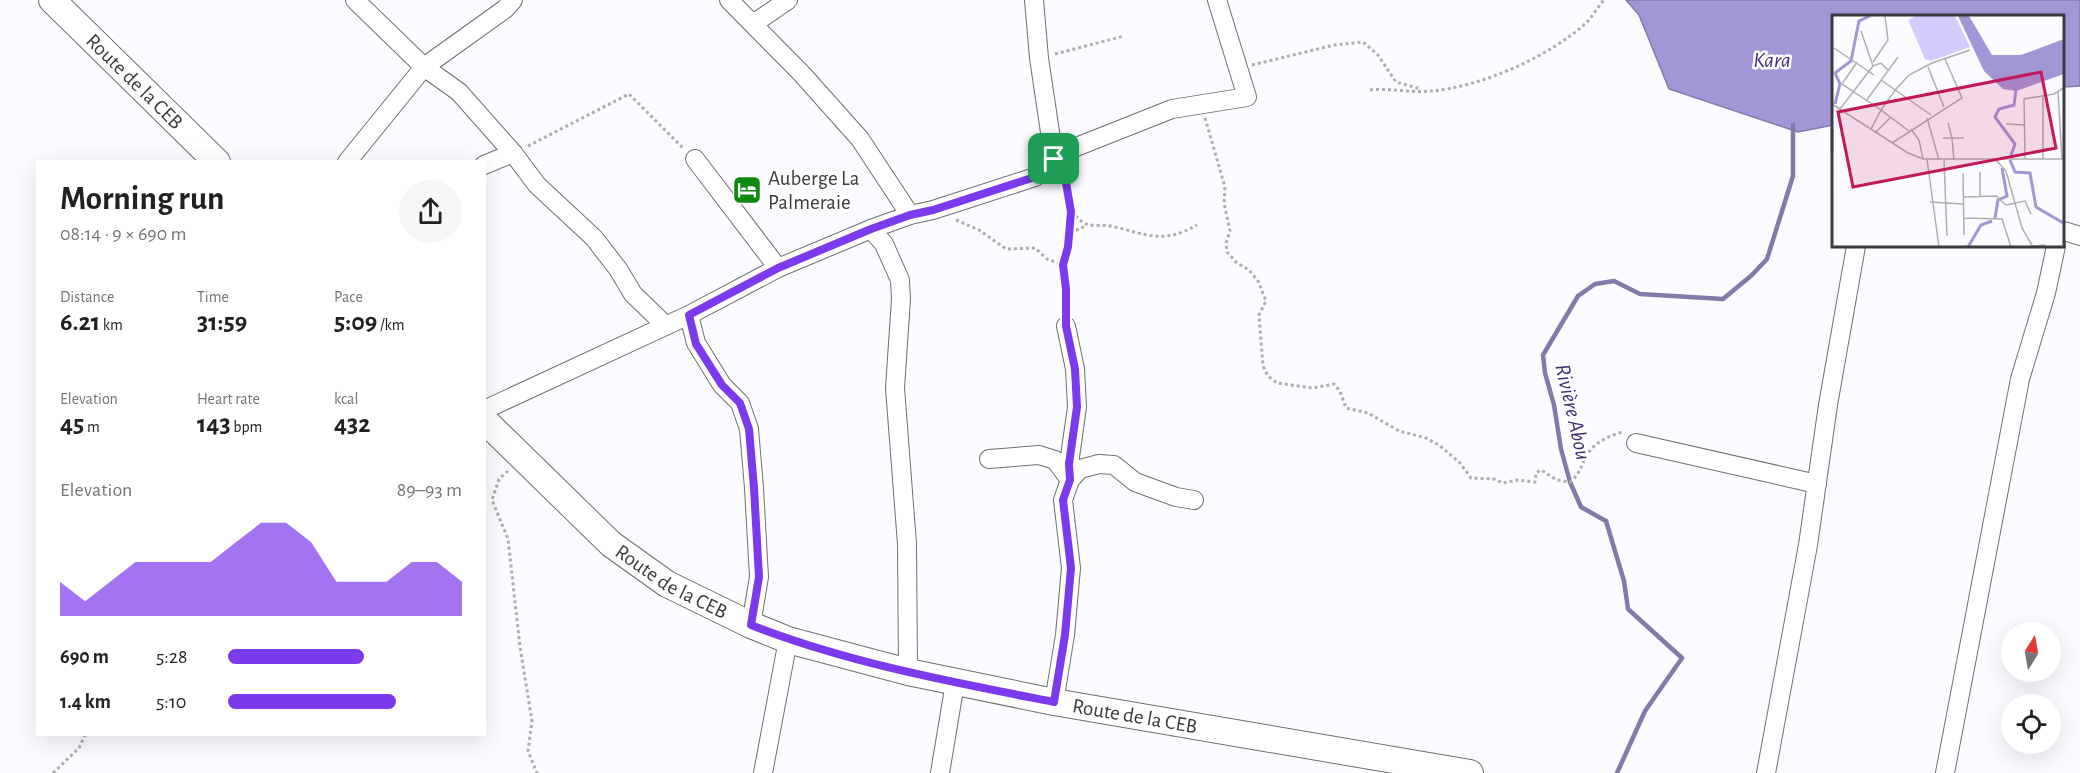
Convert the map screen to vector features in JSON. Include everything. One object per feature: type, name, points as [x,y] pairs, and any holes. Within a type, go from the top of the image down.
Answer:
[{"type":"main road","name":"Route de la CEB","points":[[52,0],[215,160]]},
{"type":"main road","name":"Route de la CEB","points":[[486,422],[611,544],[667,584],[751,625],[788,640],[908,672],[1054,702],[1459,772]]},
{"type":"street","points":[[355,0],[424,67],[459,92],[513,153],[537,185],[594,238],[618,269],[633,294],[665,326]]},
{"type":"street","points":[[349,160],[424,67],[505,9],[513,0]]},
{"type":"street","points":[[729,0],[802,74],[860,139],[910,215]]},
{"type":"street","points":[[753,24],[788,0]]},
{"type":"street","points":[[1034,0],[1039,58],[1058,156]]},
{"type":"street","points":[[486,409],[689,315],[778,268],[871,229],[1035,177],[1058,156],[1172,110],[1247,97],[1217,0]]},
{"type":"street","points":[[486,164],[513,153]]},
{"type":"street","points":[[695,159],[778,268]]},
{"type":"street","points":[[871,229],[884,244],[900,280],[901,299],[895,388],[907,544],[908,672]]},
{"type":"street","points":[[2065,231],[2080,236]]},
{"type":"street","points":[[1766,773],[1806,557],[1828,405],[1856,248]]},
{"type":"street","points":[[1945,773],[2020,378],[2046,293],[2056,248]]},
{"type":"street","points":[[689,315],[696,344],[722,385],[740,403],[749,429],[759,577],[751,625]]},
{"type":"street","points":[[1054,702],[1065,635],[1071,568],[1063,500],[1070,480],[1069,464],[1077,407],[1075,369],[1066,326]]},
{"type":"street","points":[[1642,444],[1816,484]]},
{"type":"street","points":[[989,459],[1039,455],[1055,460],[1070,480]]},
{"type":"street","points":[[1070,480],[1080,469],[1099,464],[1114,465],[1135,482],[1176,497],[1194,500]]},
{"type":"street","points":[[763,773],[788,640]]},
{"type":"street","points":[[940,773],[955,682]]},
{"type":"path","points":[[1370,90],[1387,88],[1428,92],[1463,87],[1498,75],[1559,42],[1587,21],[1604,0]]},
{"type":"path","points":[[1039,58],[1124,36]]},
{"type":"path","points":[[1239,69],[1334,45],[1363,42],[1378,55],[1396,82],[1428,92]]},
{"type":"path","points":[[513,153],[629,94],[695,159]]},
{"type":"path","points":[[1200,105],[1225,187],[1224,202],[1230,231],[1226,243],[1227,252],[1237,263],[1249,270],[1262,288],[1266,301],[1259,315],[1263,366],[1268,376],[1277,383],[1312,388],[1334,384],[1340,391],[1346,408],[1368,413],[1399,431],[1426,438],[1449,452],[1471,478],[1480,480],[1494,479],[1503,483],[1517,480],[1535,482],[1536,473],[1541,470],[1557,480],[1570,482],[1579,473],[1591,449],[1605,438],[1631,431],[1639,435],[1642,444]]},
{"type":"path","points":[[1058,156],[1071,212],[1068,247],[1063,265],[1066,289],[1066,326]]},
{"type":"path","points":[[933,210],[978,230],[1006,249],[1035,248],[1047,259],[1063,265]]},
{"type":"path","points":[[1071,212],[1086,224],[1113,226],[1140,235],[1161,237],[1182,234],[1197,225]]},
{"type":"path","points":[[1070,231],[1081,229],[1086,224]]},
{"type":"path","points":[[522,457],[500,478],[492,500],[508,539],[520,647],[532,721],[528,751],[537,773]]},
{"type":"path","points":[[53,773],[79,748],[85,736]]},
{"type":"water","name":"Kara","points":[[1626,0],[2080,0],[2080,86],[2065,87],[2065,15],[1832,15],[1832,125],[1798,132],[1669,89],[1639,15]]},
{"type":"waterway","name":"Rivière Abou","points":[[1617,773],[1645,711],[1682,658],[1628,609],[1624,581],[1606,521],[1581,507],[1570,482],[1561,449],[1543,355],[1578,296],[1595,284],[1614,281],[1640,294],[1723,299],[1752,275],[1767,259],[1793,176],[1793,125]]},
{"type":"place","name":"Auberge La Palmeraie","points":[[747,190]]},
{"type":"route","points":[[1061,153],[1071,212],[1068,247],[1063,265],[1066,289],[1066,326],[1075,369],[1077,407],[1069,464],[1070,480],[1063,500],[1071,568],[1065,635],[1054,702],[908,672],[788,640],[751,625],[759,577],[749,429],[740,403],[722,385],[696,344],[689,315],[778,268],[871,229],[1035,177],[1054,159],[1061,153]]}]
